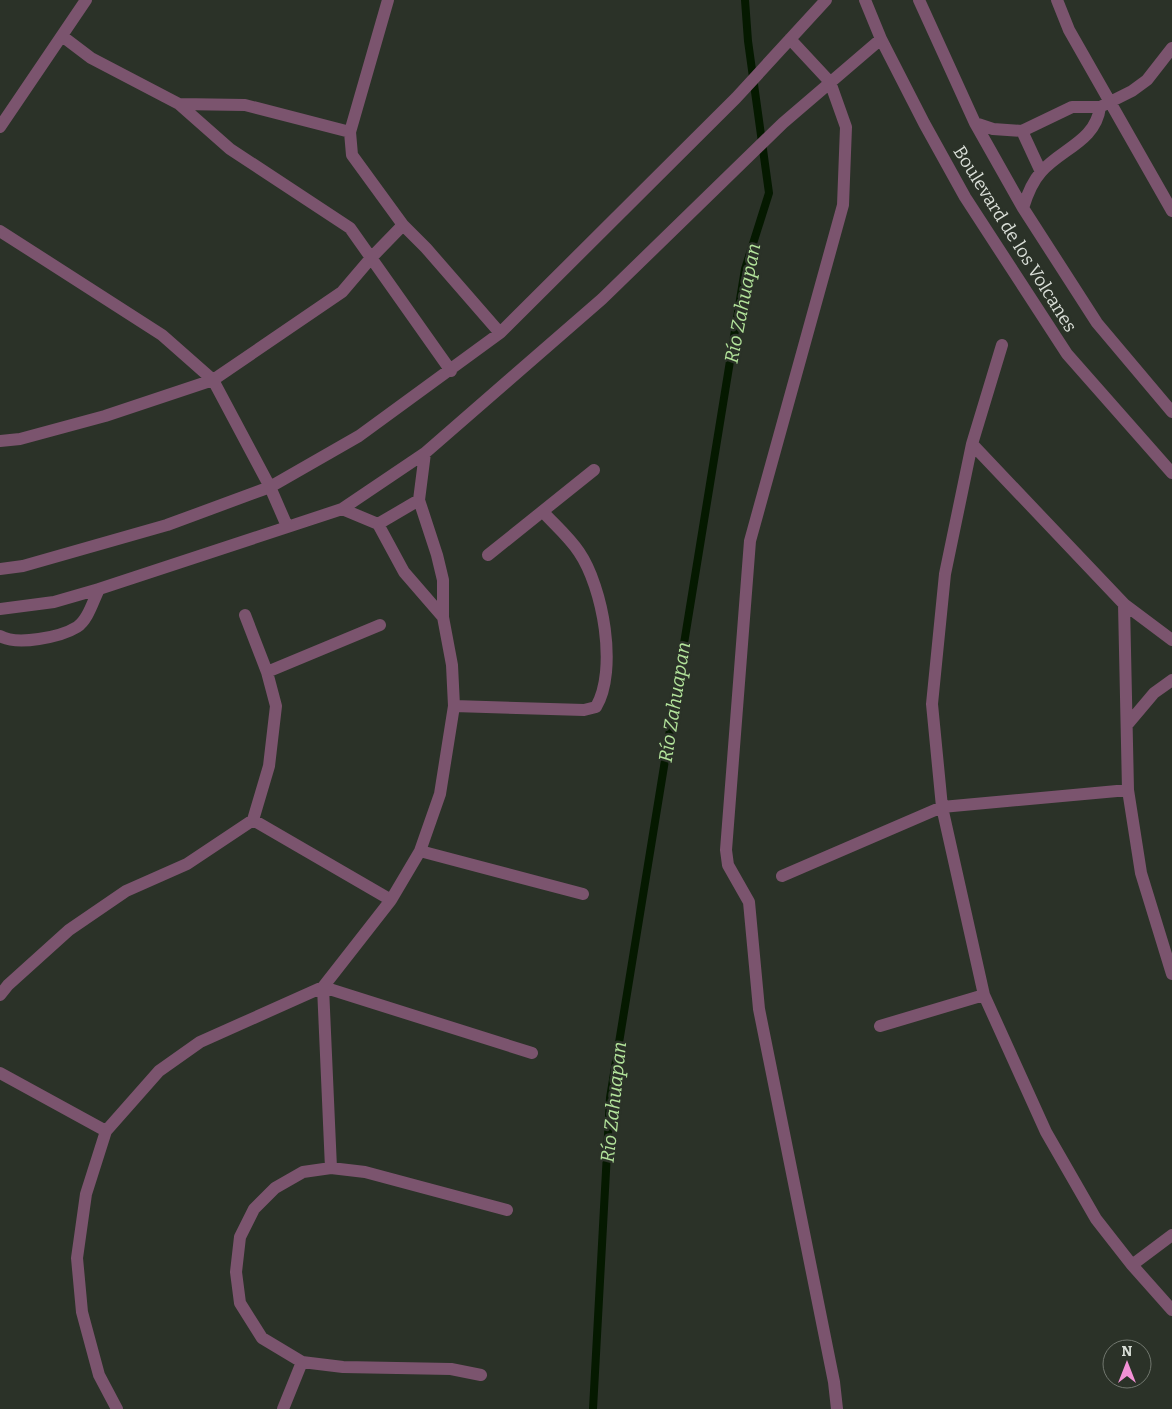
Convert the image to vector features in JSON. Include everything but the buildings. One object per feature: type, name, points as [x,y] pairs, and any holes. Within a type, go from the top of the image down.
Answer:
[{"type":"street","points":[[0,127],[86,0]]},
{"type":"street","points":[[388,0],[350,132],[352,155],[403,225],[426,248],[500,334]]},
{"type":"street","points":[[0,569],[23,566],[167,525],[270,487],[359,436],[500,334],[736,98],[826,0]]},
{"type":"street","name":"Boulevard de los Volcanes","points":[[865,0],[881,39],[965,197],[1067,354],[1172,473]]},
{"type":"street","name":"Boulevard de los Volcanes","points":[[919,0],[975,123],[1023,208],[1097,323],[1172,412]]},
{"type":"street","points":[[1058,0],[1069,30],[1104,105],[1172,211]]},
{"type":"street","points":[[62,36],[91,58],[179,104],[230,149],[350,228],[451,371]]},
{"type":"street","points":[[790,38],[830,82],[846,127],[843,205],[750,541],[726,850],[728,865],[749,902],[759,1009],[834,1382],[837,1409]]},
{"type":"street","points":[[0,609],[54,602],[342,509],[425,453],[602,300],[783,123],[881,39]]},
{"type":"street","points":[[975,123],[993,129],[1022,131],[1072,107],[1104,105],[1132,91],[1147,80],[1172,48]]},
{"type":"street","points":[[179,104],[245,105],[350,132]]},
{"type":"street","points":[[1023,208],[1028,194],[1041,172],[1092,131],[1099,120],[1104,105]]},
{"type":"street","points":[[1022,131],[1041,172]]},
{"type":"street","points":[[0,441],[20,439],[105,416],[212,380],[342,292],[403,225]]},
{"type":"street","points":[[0,231],[162,335],[212,380],[270,487],[287,526]]},
{"type":"street","points":[[1002,345],[972,444],[945,574],[932,704],[942,807],[984,995],[1046,1132],[1096,1219],[1132,1265],[1172,1310]]},
{"type":"street","points":[[972,444],[1124,604],[1172,640]]},
{"type":"street","points":[[117,1409],[99,1375],[82,1312],[77,1258],[86,1194],[106,1131],[159,1071],[200,1042],[323,987],[390,900],[420,851],[440,794],[454,706],[452,665],[443,616],[443,580],[419,500],[425,453]]},
{"type":"street","points":[[488,555],[594,470]]},
{"type":"street","points":[[378,524],[419,500]]},
{"type":"street","points":[[342,509],[378,524],[404,572],[443,616]]},
{"type":"street","points":[[454,706],[584,710],[596,707],[603,696],[607,661],[605,630],[590,575],[579,552],[543,512]]},
{"type":"street","points":[[0,636],[16,642],[56,635],[77,627],[85,619],[98,589]]},
{"type":"street","points":[[1124,604],[1128,790],[1141,873],[1172,974]]},
{"type":"street","points":[[0,995],[8,985],[69,930],[126,891],[188,864],[253,820],[269,766],[276,706],[267,672],[245,615]]},
{"type":"street","points":[[267,672],[380,625]]},
{"type":"street","points":[[1126,724],[1154,693],[1172,680]]},
{"type":"street","points":[[782,876],[942,807],[1128,790]]},
{"type":"street","points":[[253,820],[390,900]]},
{"type":"street","points":[[420,851],[583,894]]},
{"type":"street","points":[[323,987],[532,1053]]},
{"type":"street","points":[[323,987],[331,1168]]},
{"type":"street","points":[[880,1026],[984,995]]},
{"type":"street","points":[[0,1073],[106,1131]]},
{"type":"street","points":[[481,1375],[451,1369],[343,1367],[302,1362],[262,1338],[240,1303],[236,1272],[240,1237],[254,1209],[275,1188],[303,1172],[331,1168],[365,1172],[507,1210]]},
{"type":"street","points":[[1132,1265],[1172,1235]]},
{"type":"street","points":[[283,1409],[302,1362]]},
{"type":"waterway","name":"Río Zahuapan","points":[[593,1409],[610,1098],[745,269],[769,193],[748,41],[745,0]]}]
